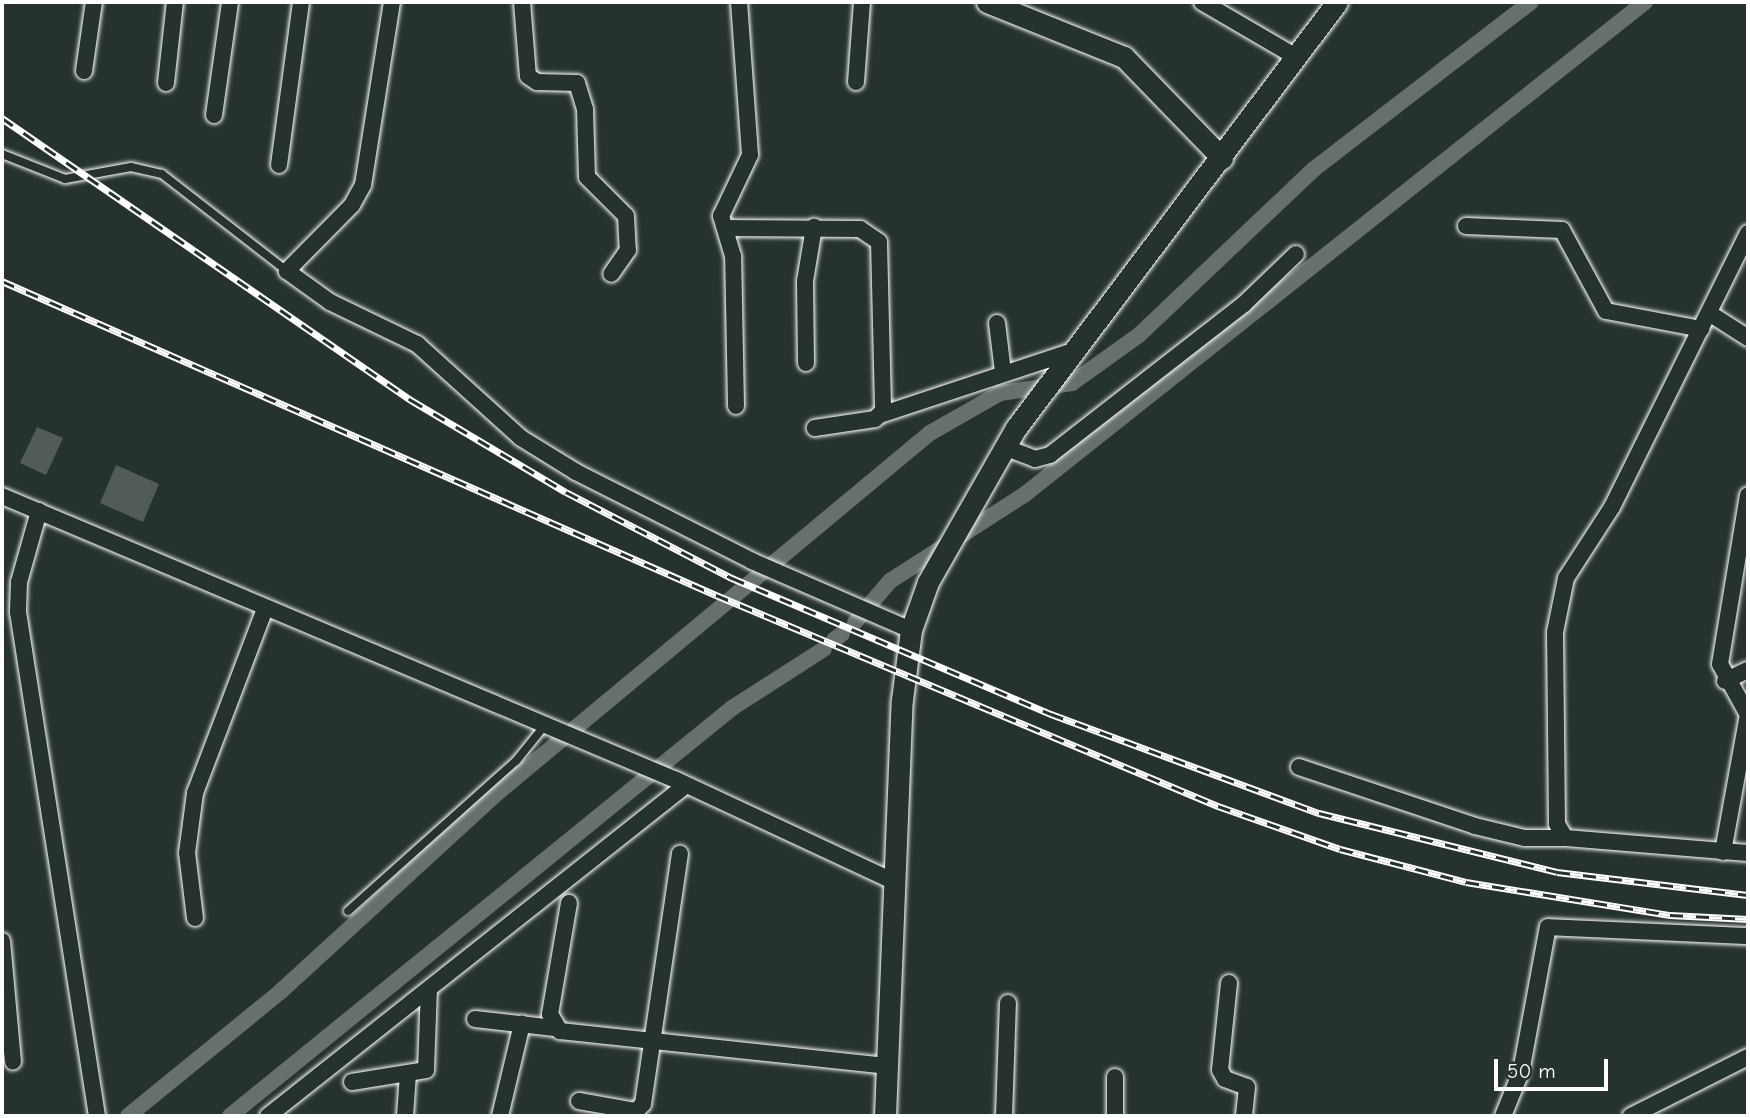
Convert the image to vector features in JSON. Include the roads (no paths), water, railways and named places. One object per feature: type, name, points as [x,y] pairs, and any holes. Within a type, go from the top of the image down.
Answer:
[{"type":"street","points":[[83,71],[94,2]]},
{"type":"street","points":[[166,83],[175,2]]},
{"type":"street","points":[[214,115],[230,2]]},
{"type":"street","points":[[279,165],[301,2]]},
{"type":"street","points":[[392,2],[363,185],[352,205],[287,271],[330,302],[417,344],[521,438],[576,472],[752,561],[911,630]]},
{"type":"street","points":[[522,2],[528,76],[537,82],[577,83],[585,109],[587,177],[626,216],[628,250],[611,274]]},
{"type":"street","points":[[736,406],[733,256],[724,228],[722,204],[750,155],[739,2]]},
{"type":"street","points":[[856,82],[862,2]]},
{"type":"street","points":[[987,2],[1124,57],[1222,158]]},
{"type":"street","points":[[1202,2],[1296,57]]},
{"type":"street","points":[[885,1116],[890,880],[911,630],[928,582],[1016,428],[1337,2]]},
{"type":"street","points":[[1466,226],[1562,230],[1606,311],[1701,329]]},
{"type":"street","points":[[806,363],[805,281],[814,227]]},
{"type":"street","points":[[724,228],[860,229],[879,242],[880,415]]},
{"type":"street","points":[[1565,838],[1558,824],[1558,601],[1701,329],[1748,233]]},
{"type":"street","points":[[1004,447],[1035,460],[1050,455],[1244,304],[1296,254]]},
{"type":"street","points":[[1709,313],[1748,338]]},
{"type":"street","points":[[996,323],[1003,372]]},
{"type":"street","points":[[815,428],[880,415],[1003,372],[1069,357]]},
{"type":"street","points":[[1723,852],[1748,715],[1742,696],[1725,681],[1720,664],[1748,495]]},
{"type":"street","points":[[2,496],[265,609],[551,726],[596,750],[681,782],[890,880]]},
{"type":"street","points":[[39,511],[19,582],[18,612],[97,1116]]},
{"type":"street","points":[[195,918],[187,853],[195,793],[265,609]]},
{"type":"street","points":[[1725,681],[1748,670]]},
{"type":"street","points":[[1299,767],[1475,826],[1525,838],[1565,838],[1748,853]]},
{"type":"street","points":[[268,1116],[289,1109],[429,989],[681,782]]},
{"type":"street","points":[[579,1101],[640,1110],[653,1041],[680,854]]},
{"type":"street","points":[[554,1028],[550,1014],[569,903]]},
{"type":"street","points":[[1503,1116],[1521,1072],[1548,927],[1748,936]]},
{"type":"street","points":[[2,940],[13,1062]]},
{"type":"street","points":[[1229,983],[1220,1070],[1225,1079],[1247,1087],[1244,1116]]},
{"type":"street","points":[[352,1082],[408,1074],[428,1065],[429,989]]},
{"type":"street","points":[[1004,1116],[1008,1003]]},
{"type":"street","points":[[475,1019],[886,1066]]},
{"type":"street","points":[[500,1116],[523,1024]]},
{"type":"street","points":[[1631,1116],[1748,1057]]},
{"type":"street","points":[[405,1116],[408,1074]]},
{"type":"street","points":[[1115,1077],[1115,1116]]},
{"type":"lane","points":[[2,154],[65,179],[131,167],[163,174],[287,271]]},
{"type":"lane","points":[[348,911],[551,726]]},
{"type":"waterway","points":[[128,1116],[280,992],[496,794],[930,433],[1000,393],[1072,383],[1139,335],[1314,169],[1531,2]]},
{"type":"waterway","points":[[855,622],[890,581],[1024,495],[1645,2]]},
{"type":"waterway","points":[[834,640],[842,634]]},
{"type":"waterway","points":[[230,1116],[732,708],[824,649]]},
{"type":"railway","points":[[2,118],[411,400],[566,492],[732,578],[1051,714],[1319,813],[1557,872],[1748,895]]},
{"type":"railway","points":[[2,281],[716,595],[1218,806],[1340,849],[1466,882],[1670,915],[1748,919]]}]
